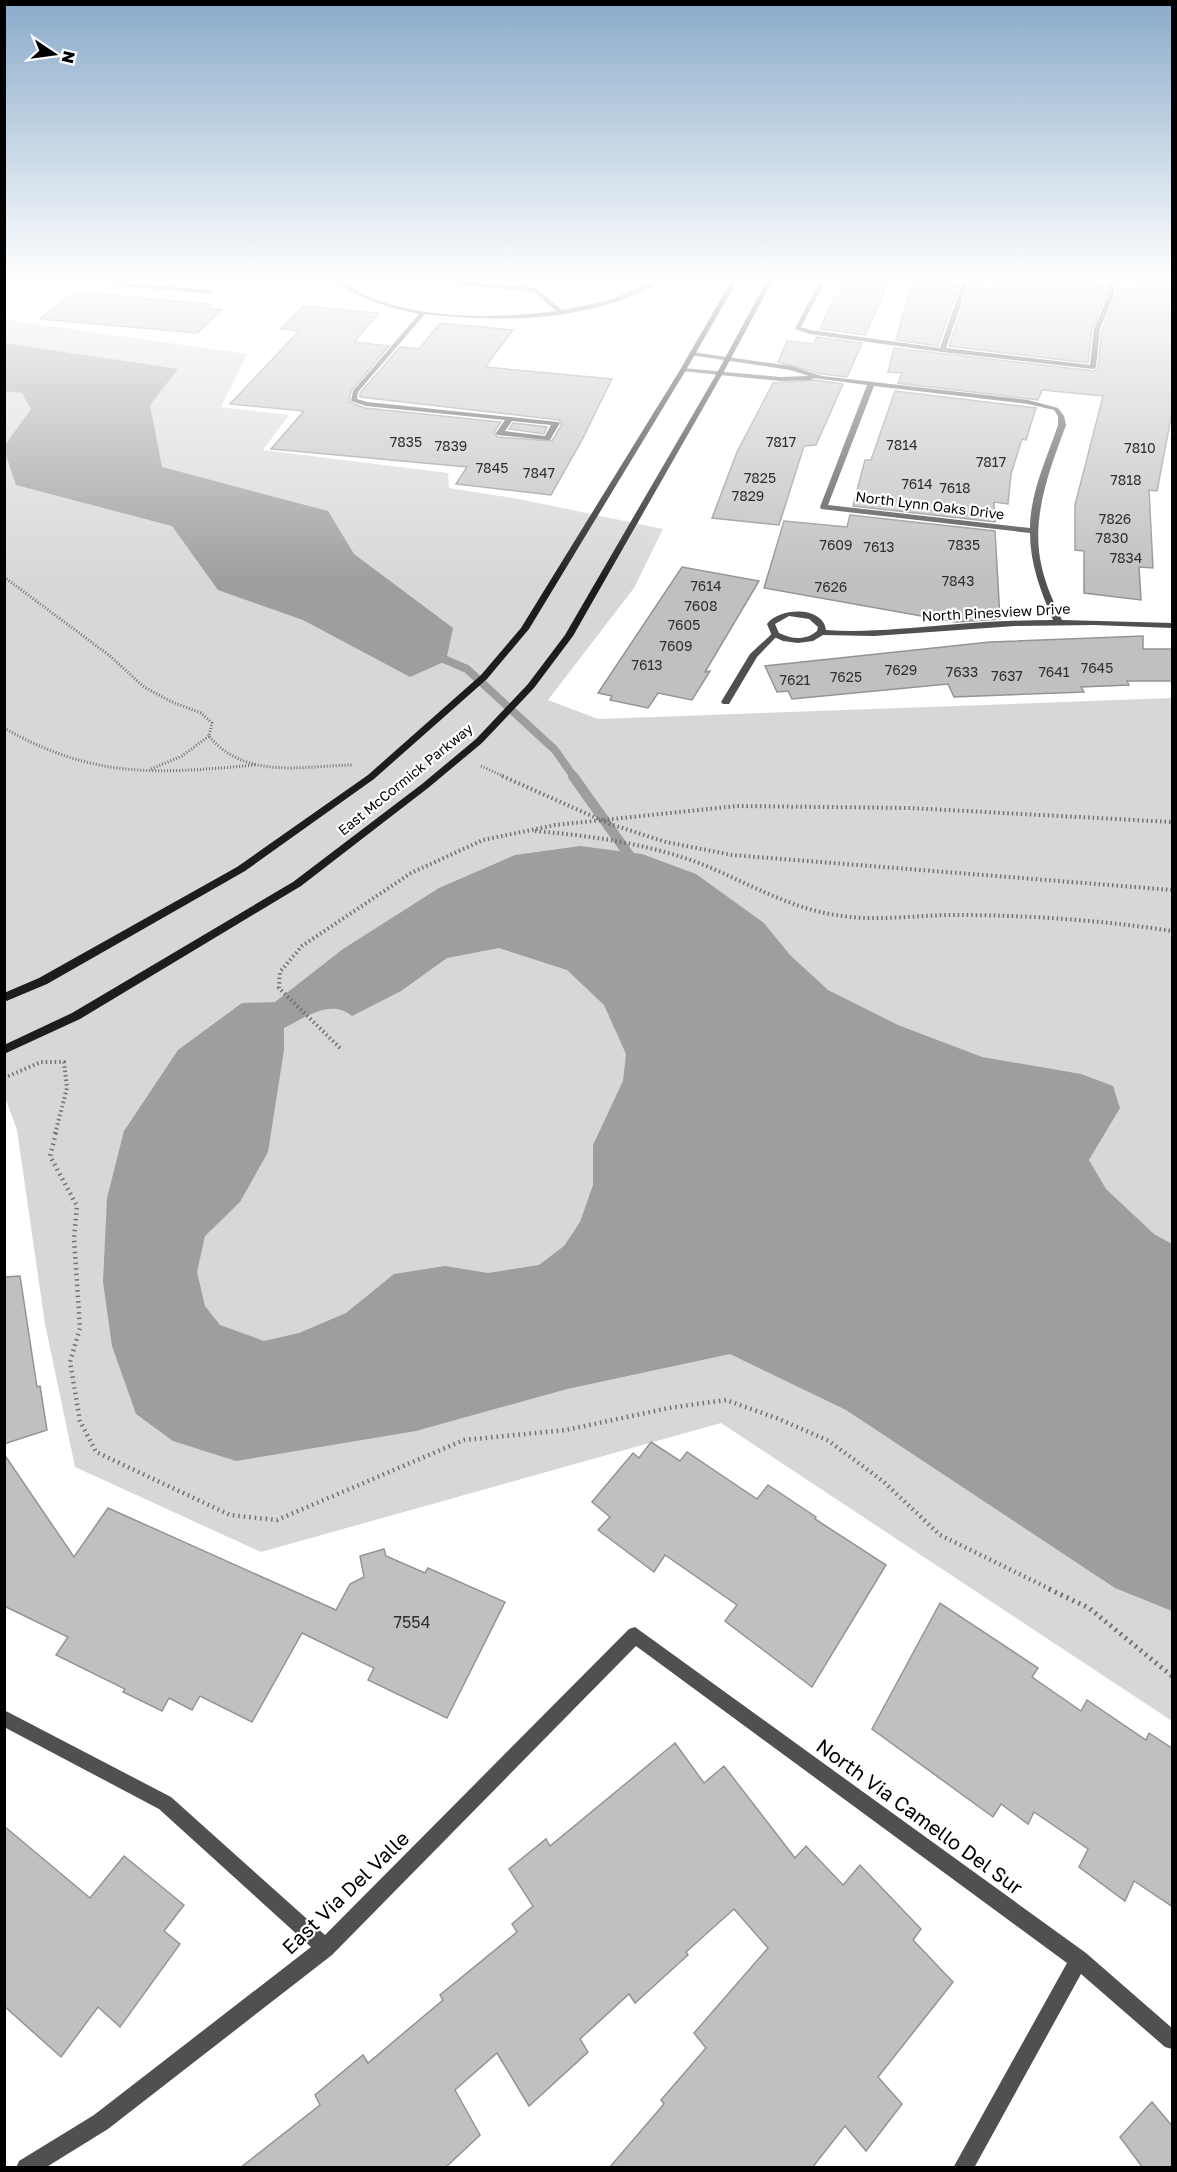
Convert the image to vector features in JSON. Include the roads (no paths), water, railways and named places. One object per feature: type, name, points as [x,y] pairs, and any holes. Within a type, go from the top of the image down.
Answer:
[{"type":"main road","name":"East McCormick Parkway","points":[[4,998],[43,981],[241,869],[371,777],[444,714],[484,677],[525,629],[677,379]]},
{"type":"main road","name":"East McCormick Parkway","points":[[4,1050],[76,1016],[297,884],[425,786],[479,741],[531,686],[569,636],[716,379]]},
{"type":"street","points":[[366,379],[355,392],[353,400],[366,404],[544,421],[556,423],[547,438],[501,433],[510,418]]},
{"type":"street","points":[[832,379],[1028,402],[1056,409],[1061,416],[1062,425],[1037,495],[1032,531],[1040,580],[1058,621]]},
{"type":"street","name":"North Lynn Oaks Drive","points":[[871,384],[824,507],[1032,531]]},
{"type":"street","points":[[726,702],[753,656],[775,634],[771,629],[773,620],[793,614],[815,619],[822,627],[821,632]]},
{"type":"street","name":"North Pinesview Drive","points":[[775,634],[798,641],[814,638],[821,632],[865,635],[962,626],[1058,621],[1173,626]]},
{"type":"street","name":"East Via Del Valle","points":[[26,2168],[101,2122],[325,1948],[635,1635]]},
{"type":"street","name":"North Via Camello Del Sur","points":[[635,1635],[1079,1960],[1173,2040]]},
{"type":"street","points":[[4,1718],[165,1803],[325,1948]]},
{"type":"street","points":[[963,2168],[1079,1960]]},
{"type":"waterway","points":[[435,652],[439,657],[467,669],[555,750],[574,777]]},
{"type":"waterway","points":[[573,776],[634,862]]}]
